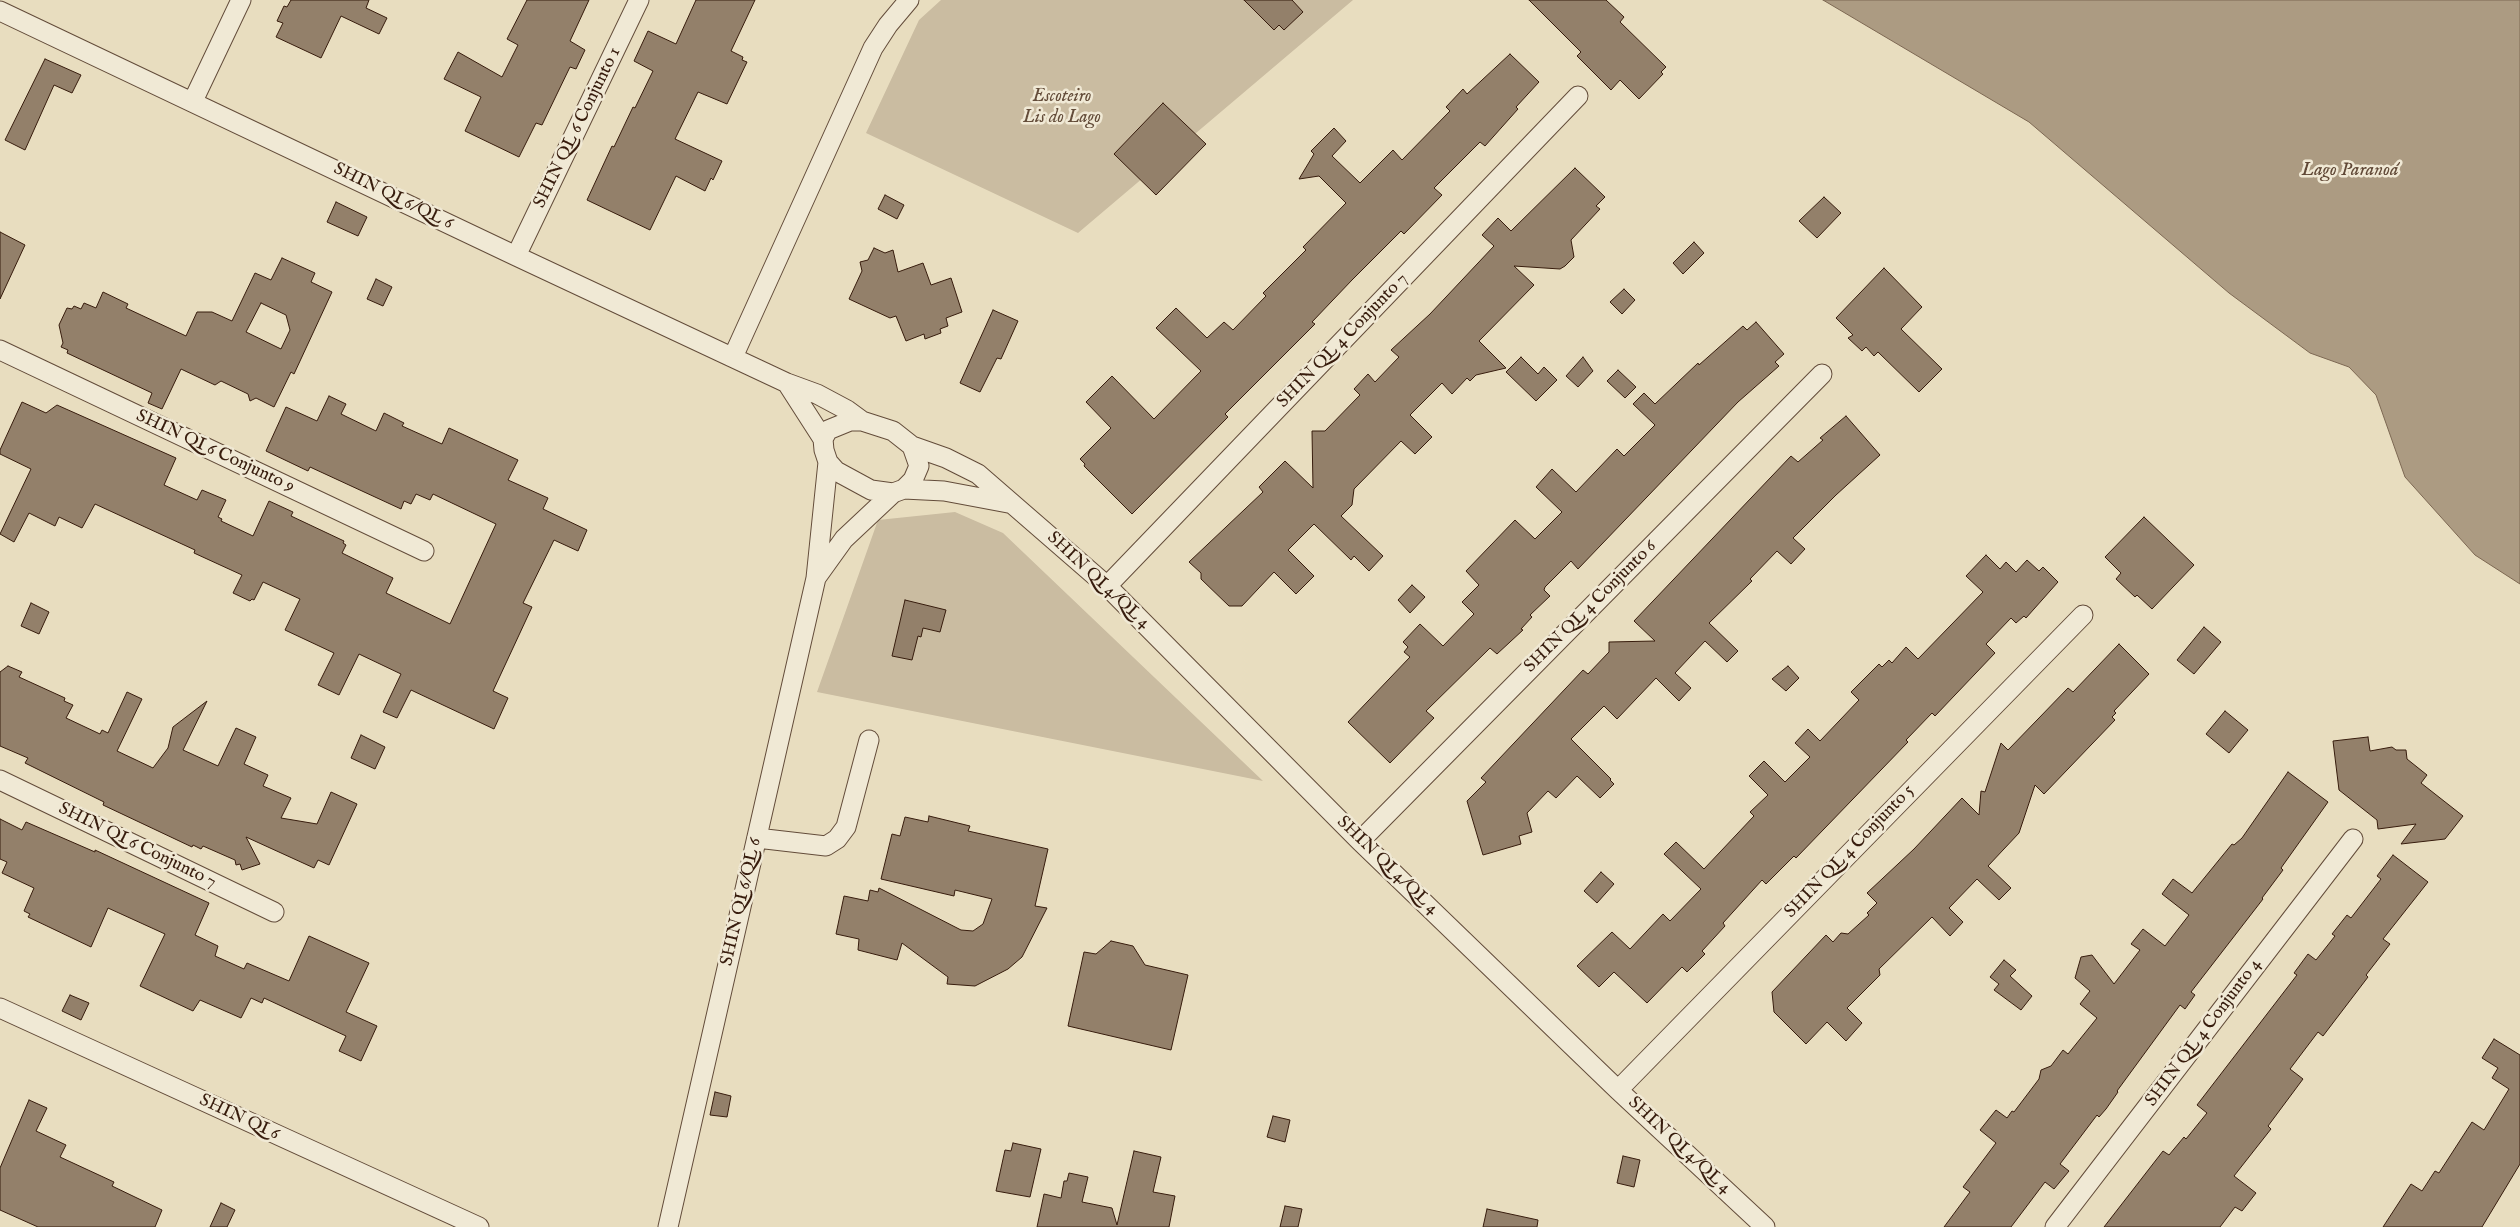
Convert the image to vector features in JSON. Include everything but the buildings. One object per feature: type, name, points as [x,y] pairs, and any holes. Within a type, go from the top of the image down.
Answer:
[{"type":"street","points":[[193,101],[241,0]]},
{"type":"street","name":"SHIN QL 6 Conjunto 1","points":[[516,256],[640,0]]},
{"type":"street","points":[[733,357],[874,48],[888,25],[909,0]]},
{"type":"street","name":"SHIN QI 6/QL 6","points":[[0,11],[787,383],[826,398],[862,421]]},
{"type":"street","name":"SHIN QL 4 Conjunto 7","points":[[1107,586],[1578,96]]},
{"type":"street","name":"SHIN QI 6 Conjunto 9","points":[[2,356],[424,551]]},
{"type":"street","name":"SHIN QL 4 Conjunto 6","points":[[1360,841],[1822,374]]},
{"type":"street","points":[[787,383],[823,439],[828,462],[836,471],[871,490],[898,491],[913,480],[919,466],[912,446],[893,431],[862,421],[850,421],[836,425],[828,430],[823,439]]},
{"type":"street","name":"SHIN QI 4/QL 4","points":[[912,446],[964,465],[978,474],[1107,586],[1360,841],[1618,1090],[1765,1227]]},
{"type":"street","name":"SHIN QI 6/QL 6","points":[[668,1227],[816,578],[828,462]]},
{"type":"street","name":"SHIN QI 6/QL 6","points":[[816,578],[844,539],[898,491]]},
{"type":"street","name":"SHIN QI 4/QL 4","points":[[898,491],[963,494],[1010,503]]},
{"type":"street","name":"SHIN QL 4 Conjunto 5","points":[[1618,1090],[2083,614]]},
{"type":"street","points":[[757,838],[826,846],[837,839],[846,827],[869,740]]},
{"type":"street","name":"SHIN QI 6 Conjunto 7","points":[[0,780],[274,912]]},
{"type":"street","name":"SHIN QL 4 Conjunto 4","points":[[2055,1227],[2353,840]]},
{"type":"street","name":"SHIN QI 6","points":[[0,1008],[479,1227]]},
{"type":"green space","name":"Escoteiro Lis do Lago","points":[[941,0],[1353,0],[1078,233],[866,133],[919,20]]},
{"type":"green space","points":[[955,512],[1003,533],[1263,781],[817,692],[878,520]]},
{"type":"water","name":"Lago Paranoá","points":[[1823,0],[2520,0],[2520,584],[2475,555],[2405,477],[2376,395],[2349,367],[2310,353],[2229,293],[2029,122]]}]
